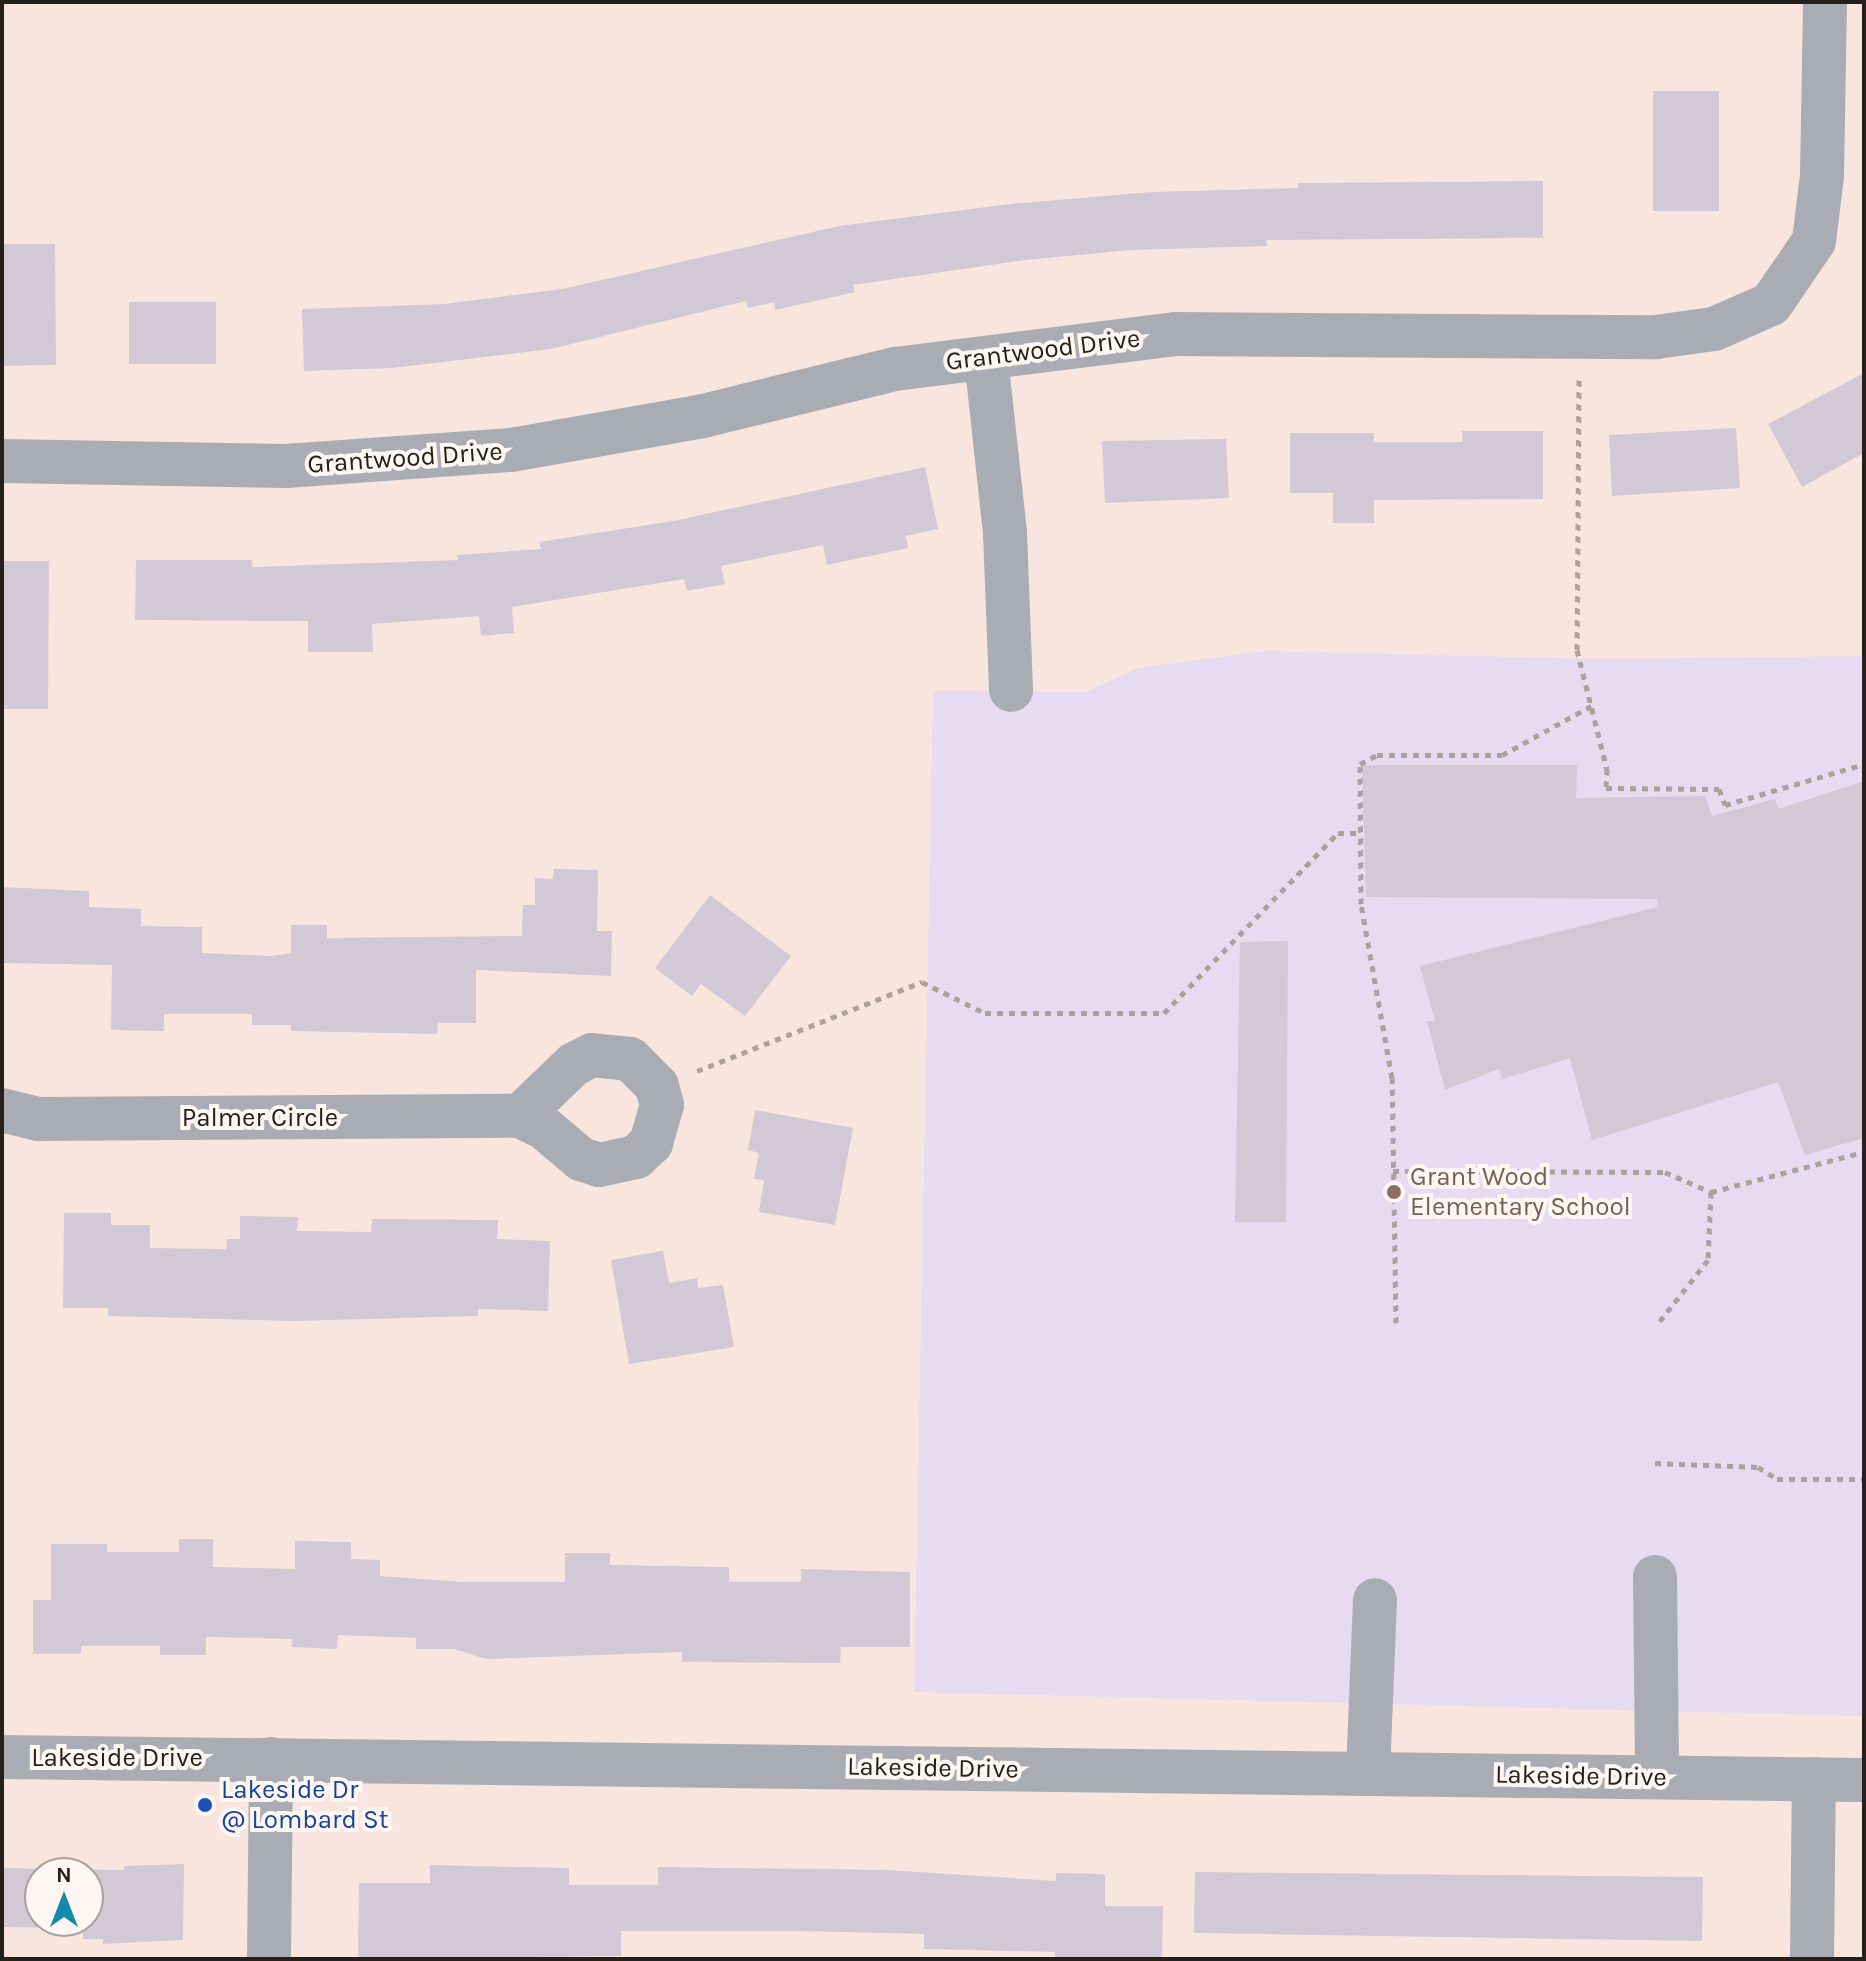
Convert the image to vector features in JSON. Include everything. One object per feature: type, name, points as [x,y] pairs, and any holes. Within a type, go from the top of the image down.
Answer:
[{"type":"street","name":"Grantwood Drive","points":[[2,461],[286,466],[511,450],[703,416],[895,369],[1175,334],[1656,337],[1714,329],[1771,304],[1788,286],[1814,241],[1820,216],[1825,2]]},
{"type":"street","points":[[986,358],[1005,533],[1011,690]]},
{"type":"street","points":[[592,1055],[630,1059],[657,1086],[660,1126],[636,1157],[618,1164],[581,1159],[543,1127],[520,1116],[574,1064],[592,1055]]},
{"type":"street","name":"Palmer Circle","points":[[2,1110],[39,1119],[520,1116]]},
{"type":"street","points":[[1655,1577],[1657,1777]]},
{"type":"street","points":[[1368,1774],[1375,1600]]},
{"type":"street","name":"Lakeside Drive","points":[[2,1757],[1864,1780]]},
{"type":"street","points":[[269,1959],[271,1759]]},
{"type":"street","points":[[1812,1959],[1814,1779]]},
{"type":"path","points":[[1577,335],[1577,650],[1607,769],[1606,788],[1719,789],[1725,805],[1864,764]]},
{"type":"path","points":[[1396,1323],[1392,1078],[1361,904],[1360,764],[1377,755],[1502,755],[1591,706]]},
{"type":"path","points":[[657,1086],[922,982],[985,1013],[1164,1013],[1338,833],[1360,833]]},
{"type":"path","points":[[1393,1171],[1665,1172],[1711,1192],[1864,1152]]},
{"type":"path","points":[[1656,1326],[1708,1260],[1711,1192]]},
{"type":"path","points":[[1655,1463],[1758,1467],[1777,1479],[1864,1479]]},
{"type":"shaded area","name":"Grant Wood Elementary School","points":[[1264,651],[1599,659],[1864,656],[1864,1716],[914,1692],[933,691],[1085,692],[1139,668]]},
{"type":"building","points":[[1653,91],[1719,91],[1719,211],[1653,211]]},
{"type":"building","points":[[1543,181],[1543,238],[1266,240],[1267,246],[1131,250],[1025,260],[853,285],[855,292],[775,310],[774,302],[748,308],[746,301],[551,349],[392,368],[304,371],[302,309],[444,304],[562,289],[839,226],[1010,204],[1151,192],[1298,188],[1298,183]]},
{"type":"building","points":[[2,244],[55,244],[56,365],[2,366]]},
{"type":"building","points":[[129,302],[216,302],[216,364],[129,364]]},
{"type":"building","points":[[1864,373],[1864,453],[1802,487],[1768,424]]},
{"type":"building","points":[[1736,428],[1740,488],[1612,496],[1609,435]]},
{"type":"building","points":[[1462,431],[1543,431],[1543,499],[1374,500],[1374,523],[1333,523],[1333,493],[1290,493],[1290,433],[1374,433],[1374,442],[1463,442]]},
{"type":"building","points":[[1226,439],[1229,498],[1105,503],[1102,441]]},
{"type":"building","points":[[925,467],[938,529],[906,536],[908,548],[827,565],[823,545],[721,566],[725,584],[687,591],[684,579],[512,607],[514,633],[481,636],[479,616],[372,624],[373,652],[308,652],[308,621],[135,620],[136,560],[252,560],[252,567],[458,560],[457,555],[541,549],[539,542],[673,521]]},
{"type":"building","points":[[2,561],[49,561],[48,709],[2,709]]},
{"type":"building","name":"Grant Wood Elementary School","points":[[1362,765],[1577,765],[1576,798],[1705,796],[1712,816],[1775,799],[1778,809],[1864,781],[1864,1138],[1805,1155],[1778,1082],[1592,1140],[1570,1058],[1502,1079],[1499,1069],[1445,1090],[1427,1021],[1435,1021],[1420,966],[1658,907],[1657,899],[1366,897]]},
{"type":"building","points":[[554,869],[598,870],[597,931],[612,931],[611,976],[476,970],[476,1023],[438,1023],[437,1034],[291,1031],[291,1025],[252,1025],[252,1014],[164,1014],[164,1031],[111,1030],[112,965],[2,963],[2,887],[89,891],[89,907],[141,909],[141,926],[202,927],[202,953],[273,956],[291,953],[291,925],[327,925],[327,938],[522,936],[523,905],[535,905],[535,878],[553,879]]},
{"type":"building","points":[[710,895],[791,956],[745,1016],[701,984],[692,996],[655,968]]},
{"type":"building","points":[[1288,941],[1286,1222],[1235,1222],[1240,942]]},
{"type":"building","points":[[755,1110],[853,1128],[835,1225],[759,1212],[764,1180],[754,1179],[759,1153],[748,1150]]},
{"type":"building","points":[[64,1213],[111,1213],[111,1225],[150,1225],[150,1248],[226,1249],[227,1239],[240,1239],[240,1216],[298,1217],[297,1231],[371,1232],[372,1219],[498,1220],[497,1239],[550,1241],[548,1311],[478,1309],[478,1316],[293,1321],[108,1316],[108,1308],[63,1308]]},
{"type":"building","points":[[663,1251],[669,1283],[697,1278],[698,1288],[723,1285],[734,1347],[629,1364],[611,1260]]},
{"type":"building","points":[[179,1539],[213,1539],[213,1567],[295,1569],[295,1541],[351,1542],[351,1559],[380,1560],[380,1576],[462,1582],[565,1582],[565,1553],[610,1553],[610,1565],[729,1567],[729,1582],[801,1582],[801,1569],[910,1572],[910,1647],[841,1647],[840,1663],[682,1662],[682,1652],[486,1659],[454,1649],[416,1649],[416,1638],[338,1635],[337,1649],[292,1647],[292,1639],[206,1637],[206,1655],[160,1655],[160,1646],[81,1646],[81,1654],[33,1654],[33,1600],[51,1600],[51,1544],[107,1544],[107,1552],[179,1552]]},
{"type":"building","points":[[184,1864],[183,1940],[103,1944],[103,1939],[83,1939],[104,1937],[104,1870],[124,1870],[124,1866]]},
{"type":"building","points":[[430,1865],[569,1868],[569,1885],[658,1885],[658,1867],[888,1870],[1056,1881],[1056,1873],[1105,1874],[1105,1906],[1163,1906],[1162,1959],[1055,1959],[1055,1952],[924,1949],[924,1934],[621,1931],[621,1956],[358,1959],[359,1883],[430,1883]]},
{"type":"building","points":[[2,1868],[24,1868],[24,1927],[2,1927]]},
{"type":"building","points":[[1195,1872],[1703,1877],[1702,1941],[1194,1933]]},
{"type":"place","name":"Grant Wood Elementary School","points":[[1394,1192]]},
{"type":"place","name":"Lakeside Dr @ Lombard St","points":[[205,1805]]}]
